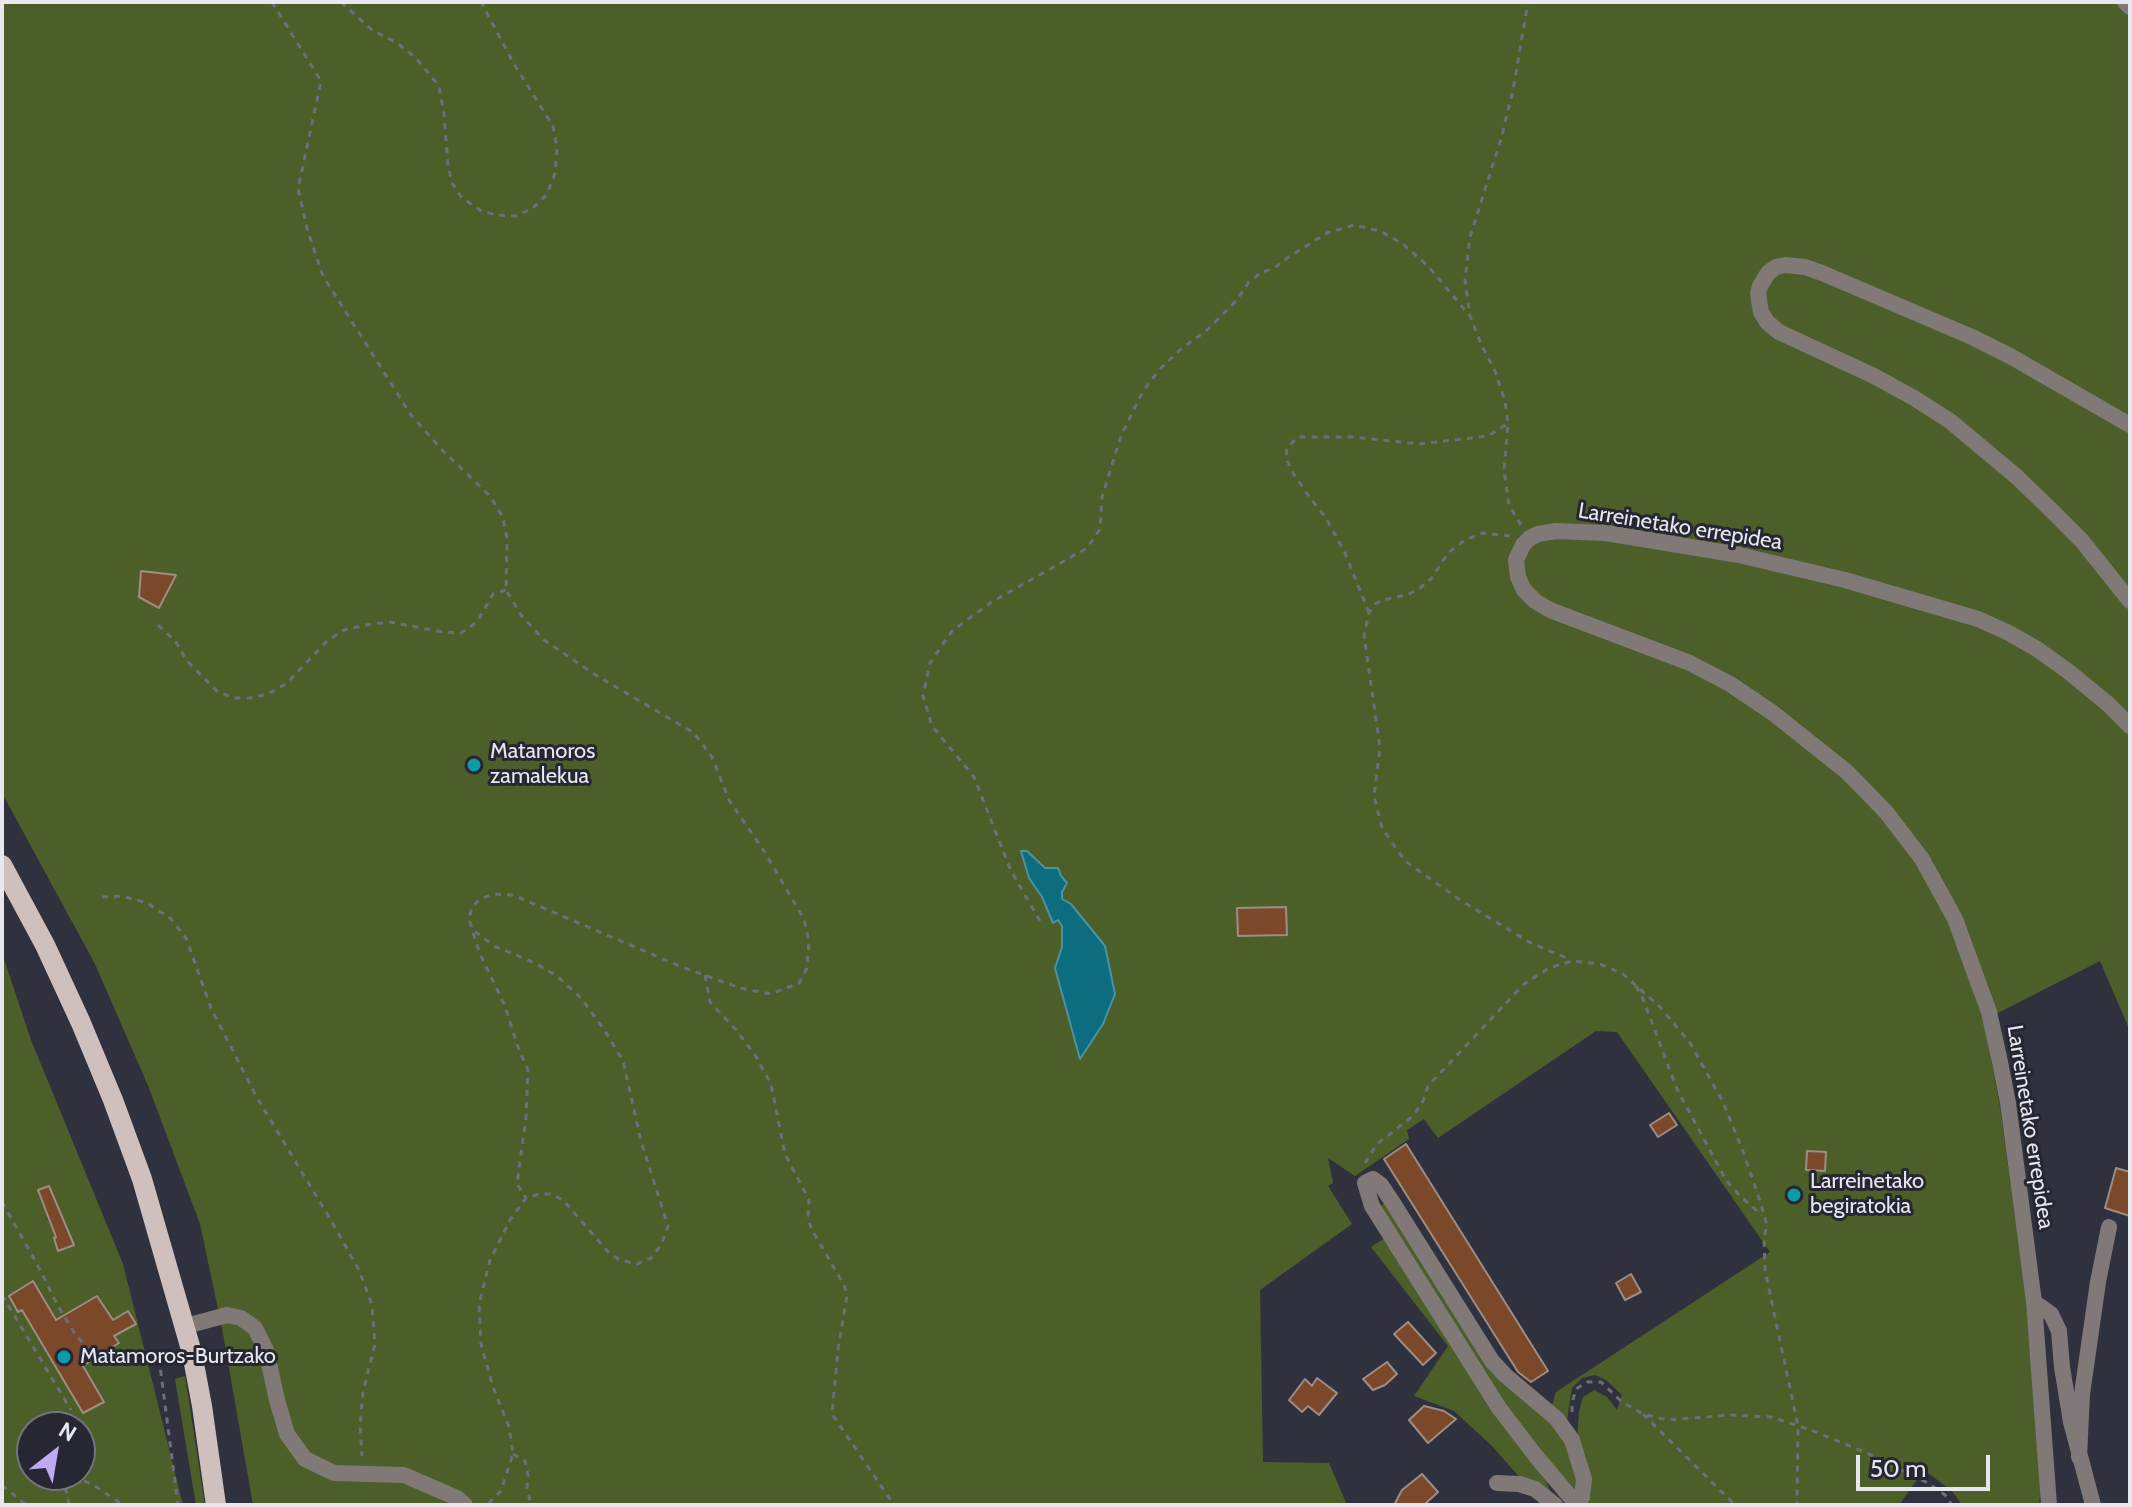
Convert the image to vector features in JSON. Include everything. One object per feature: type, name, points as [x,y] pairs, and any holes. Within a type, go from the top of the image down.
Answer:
[{"type":"main road","points":[[2,865],[45,945],[81,1023],[142,1179],[186,1326],[216,1505]]},
{"type":"street","points":[[2125,2],[2130,7]]},
{"type":"street","points":[[2130,425],[2010,356],[1822,273],[1785,265],[1768,273],[1760,286],[1758,303],[1767,322],[1779,332],[1874,376],[1950,421],[2051,510],[2082,541],[2130,601]]},
{"type":"street","name":"Larreinetako errepidea","points":[[2049,1505],[2034,1302],[2008,1103],[1989,1012],[1955,919],[1922,859],[1886,812],[1847,772],[1773,713],[1730,684],[1690,663],[1550,610],[1524,590],[1518,577],[1516,560],[1523,545],[1538,534],[1556,531],[1606,533],[1739,555],[1845,580],[1978,619],[2009,633],[2037,649],[2108,704],[2130,726]]},
{"type":"street","points":[[1373,1179],[1381,1185],[1492,1361],[1557,1419],[1572,1440],[1584,1479],[1582,1497],[1576,1505],[1499,1408],[1372,1206],[1365,1183],[1373,1179]]},
{"type":"street","points":[[2079,1457],[2082,1394],[2109,1227]]},
{"type":"street","points":[[2034,1302],[2051,1314],[2059,1331],[2062,1367],[2079,1457],[2093,1505]]},
{"type":"street","points":[[186,1326],[227,1315],[241,1318],[255,1328],[266,1350],[287,1434],[305,1459],[334,1473],[404,1475],[457,1498],[465,1505]]},
{"type":"street","points":[[1497,1483],[1519,1484],[1535,1489],[1555,1505]]},
{"type":"path","points":[[272,2],[321,81],[298,189],[323,276],[411,415],[491,497],[503,518],[507,539],[506,590],[521,615],[544,640],[594,674],[694,733],[712,757],[729,800],[764,851],[804,919],[809,942],[807,968],[799,983],[771,994],[740,988],[705,975],[513,895],[493,894],[480,899],[472,907],[469,918],[472,929],[528,1070],[526,1117],[517,1184],[526,1198]]},
{"type":"path","points":[[341,2],[372,30],[415,57],[439,86],[448,165],[452,183],[462,198],[480,210],[495,215],[516,216],[533,208],[547,194],[555,173],[557,149],[553,126],[514,64],[481,2]]},
{"type":"path","points":[[1528,2],[1513,90],[1470,237],[1465,280],[1470,316],[1505,401],[1508,424],[1504,470],[1509,505],[1530,538]]},
{"type":"path","points":[[1040,921],[1011,871],[974,777],[932,726],[923,696],[930,663],[952,631],[990,603],[1087,548],[1100,529],[1102,497],[1116,451],[1143,391],[1160,369],[1207,330],[1236,301],[1249,282],[1262,272],[1273,269],[1327,233],[1354,225],[1380,231],[1403,244],[1428,266],[1470,316]]},
{"type":"path","points":[[1369,613],[1345,553],[1326,518],[1293,473],[1286,458],[1287,448],[1298,437],[1353,437],[1420,444],[1488,436],[1508,424]]},
{"type":"path","points":[[1530,538],[1483,533],[1465,540],[1448,553],[1431,579],[1420,588],[1407,595],[1383,600],[1375,604],[1369,613],[1364,635],[1380,748],[1374,796],[1382,828],[1405,861],[1460,900],[1529,942],[1572,961],[1600,964],[1623,974],[1660,1007],[1690,1043],[1717,1090],[1744,1154],[1767,1226],[1764,1237],[1765,1270],[1798,1426],[1797,1505]]},
{"type":"path","points":[[158,625],[176,642],[203,679],[217,691],[233,698],[250,698],[268,694],[287,683],[327,641],[344,630],[390,622],[461,633],[477,622],[493,594],[506,590]]},
{"type":"path","points":[[102,897],[122,896],[147,903],[170,918],[186,938],[211,1008],[256,1096],[359,1270],[372,1305],[375,1344],[363,1392],[360,1426],[364,1475]]},
{"type":"path","points":[[472,929],[494,946],[557,976],[581,998],[605,1031],[623,1061],[641,1141],[668,1226],[661,1245],[651,1258],[637,1264],[610,1254],[563,1200],[551,1194],[526,1198],[504,1228],[490,1260],[479,1304],[481,1344],[509,1427],[513,1454],[501,1491],[487,1505]]},
{"type":"path","points":[[1365,1183],[1361,1172],[1368,1155],[1377,1144],[1413,1116],[1428,1086],[1438,1075],[1524,984],[1549,968],[1572,961]]},
{"type":"path","points":[[705,975],[710,1002],[755,1055],[771,1084],[785,1154],[809,1200],[811,1228],[847,1295],[832,1414],[894,1505]]},
{"type":"path","points":[[1634,983],[1677,1089],[1726,1180],[1764,1217]]},
{"type":"path","points":[[2,1202],[57,1304],[75,1334],[95,1357],[113,1364],[192,1353]]},
{"type":"path","points":[[2,1295],[71,1410]]},
{"type":"path","points":[[159,1358],[178,1505]]},
{"type":"path","points":[[1572,1440],[1572,1403],[1576,1389],[1587,1382],[1601,1382],[1621,1401],[1643,1414],[1735,1505]]},
{"type":"path","points":[[1643,1414],[1667,1420],[1730,1415],[1771,1417],[1867,1453],[1928,1483],[1945,1495],[1952,1505]]},
{"type":"path","points":[[513,1454],[525,1461],[531,1505]]},
{"type":"path","points":[[69,1505],[64,1481],[68,1476],[95,1486],[123,1505]]},
{"type":"path","points":[[2,1485],[26,1505]]},
{"type":"green space","points":[[2,2],[2130,2],[2130,1031],[2100,961],[1984,1020],[2000,1107],[2025,1292],[2042,1477],[2039,1505],[1962,1505],[1952,1491],[1924,1470],[1899,1505],[1588,1505],[1586,1456],[1577,1440],[1583,1397],[1594,1390],[1607,1397],[1617,1410],[1622,1395],[1606,1380],[1595,1375],[1582,1378],[1572,1388],[1567,1420],[1552,1405],[1556,1392],[1770,1252],[1617,1032],[1596,1031],[1438,1138],[1424,1119],[1407,1130],[1409,1139],[1355,1176],[1328,1158],[1333,1183],[1328,1186],[1352,1224],[1260,1290],[1263,1462],[1329,1463],[1347,1505],[253,1505],[200,1224],[149,1088],[95,964],[2,793]]},
{"type":"green space","points":[[2,953],[31,1040],[123,1264],[183,1505],[2,1505]]},
{"type":"green space","points":[[1385,1203],[1494,1373],[1543,1412],[1561,1434],[1577,1473],[1577,1490],[1573,1492],[1513,1419],[1380,1207]]},
{"type":"green space","points":[[1388,1236],[1545,1477],[1550,1491],[1544,1505],[1492,1446],[1454,1411],[1414,1396],[1448,1346],[1371,1247]]},
{"type":"green space","points":[[185,1376],[205,1505],[196,1505],[175,1379]]},
{"type":"water","points":[[1021,851],[1027,851],[1045,868],[1058,868],[1067,883],[1062,899],[1071,904],[1105,946],[1115,994],[1103,1024],[1080,1059],[1055,968],[1062,947],[1062,926],[1058,920],[1053,923],[1042,897],[1029,878]]},
{"type":"building","points":[[141,571],[176,575],[159,608],[139,597]]},
{"type":"building","points":[[1286,907],[1287,935],[1238,936],[1237,908]]},
{"type":"building","points":[[1669,1113],[1677,1125],[1658,1137],[1650,1125]]},
{"type":"building","points":[[1406,1144],[1548,1371],[1531,1382],[1518,1372],[1384,1159]]},
{"type":"building","points":[[1807,1151],[1826,1152],[1825,1171],[1806,1170]]},
{"type":"building","points":[[2116,1168],[2130,1172],[2130,1216],[2105,1208]]},
{"type":"building","points":[[49,1186],[74,1245],[58,1251],[56,1237],[38,1190]]},
{"type":"building","points":[[1631,1274],[1641,1292],[1625,1300],[1616,1283]]},
{"type":"building","points":[[33,1281],[56,1320],[97,1296],[113,1320],[128,1311],[136,1324],[114,1336],[119,1343],[83,1366],[104,1402],[82,1411],[22,1310],[18,1312],[9,1296]]},
{"type":"building","points":[[1408,1322],[1436,1353],[1423,1365],[1394,1334]]},
{"type":"building","points":[[1387,1362],[1397,1374],[1385,1385],[1373,1390],[1363,1379]]},
{"type":"building","points":[[1317,1378],[1337,1393],[1319,1415],[1308,1406],[1302,1412],[1289,1400],[1305,1379],[1312,1386]]},
{"type":"building","points":[[1424,1406],[1444,1411],[1456,1419],[1428,1443],[1409,1420]]},
{"type":"building","points":[[1422,1474],[1438,1492],[1424,1505],[1394,1505],[1402,1490]]},
{"type":"place","name":"Matamoros zamalekua","points":[[474,765]]},
{"type":"place","name":"Larreinetako begiratokia","points":[[1794,1195]]},
{"type":"place","name":"Matamoros-Burtzako","points":[[64,1357]]}]
